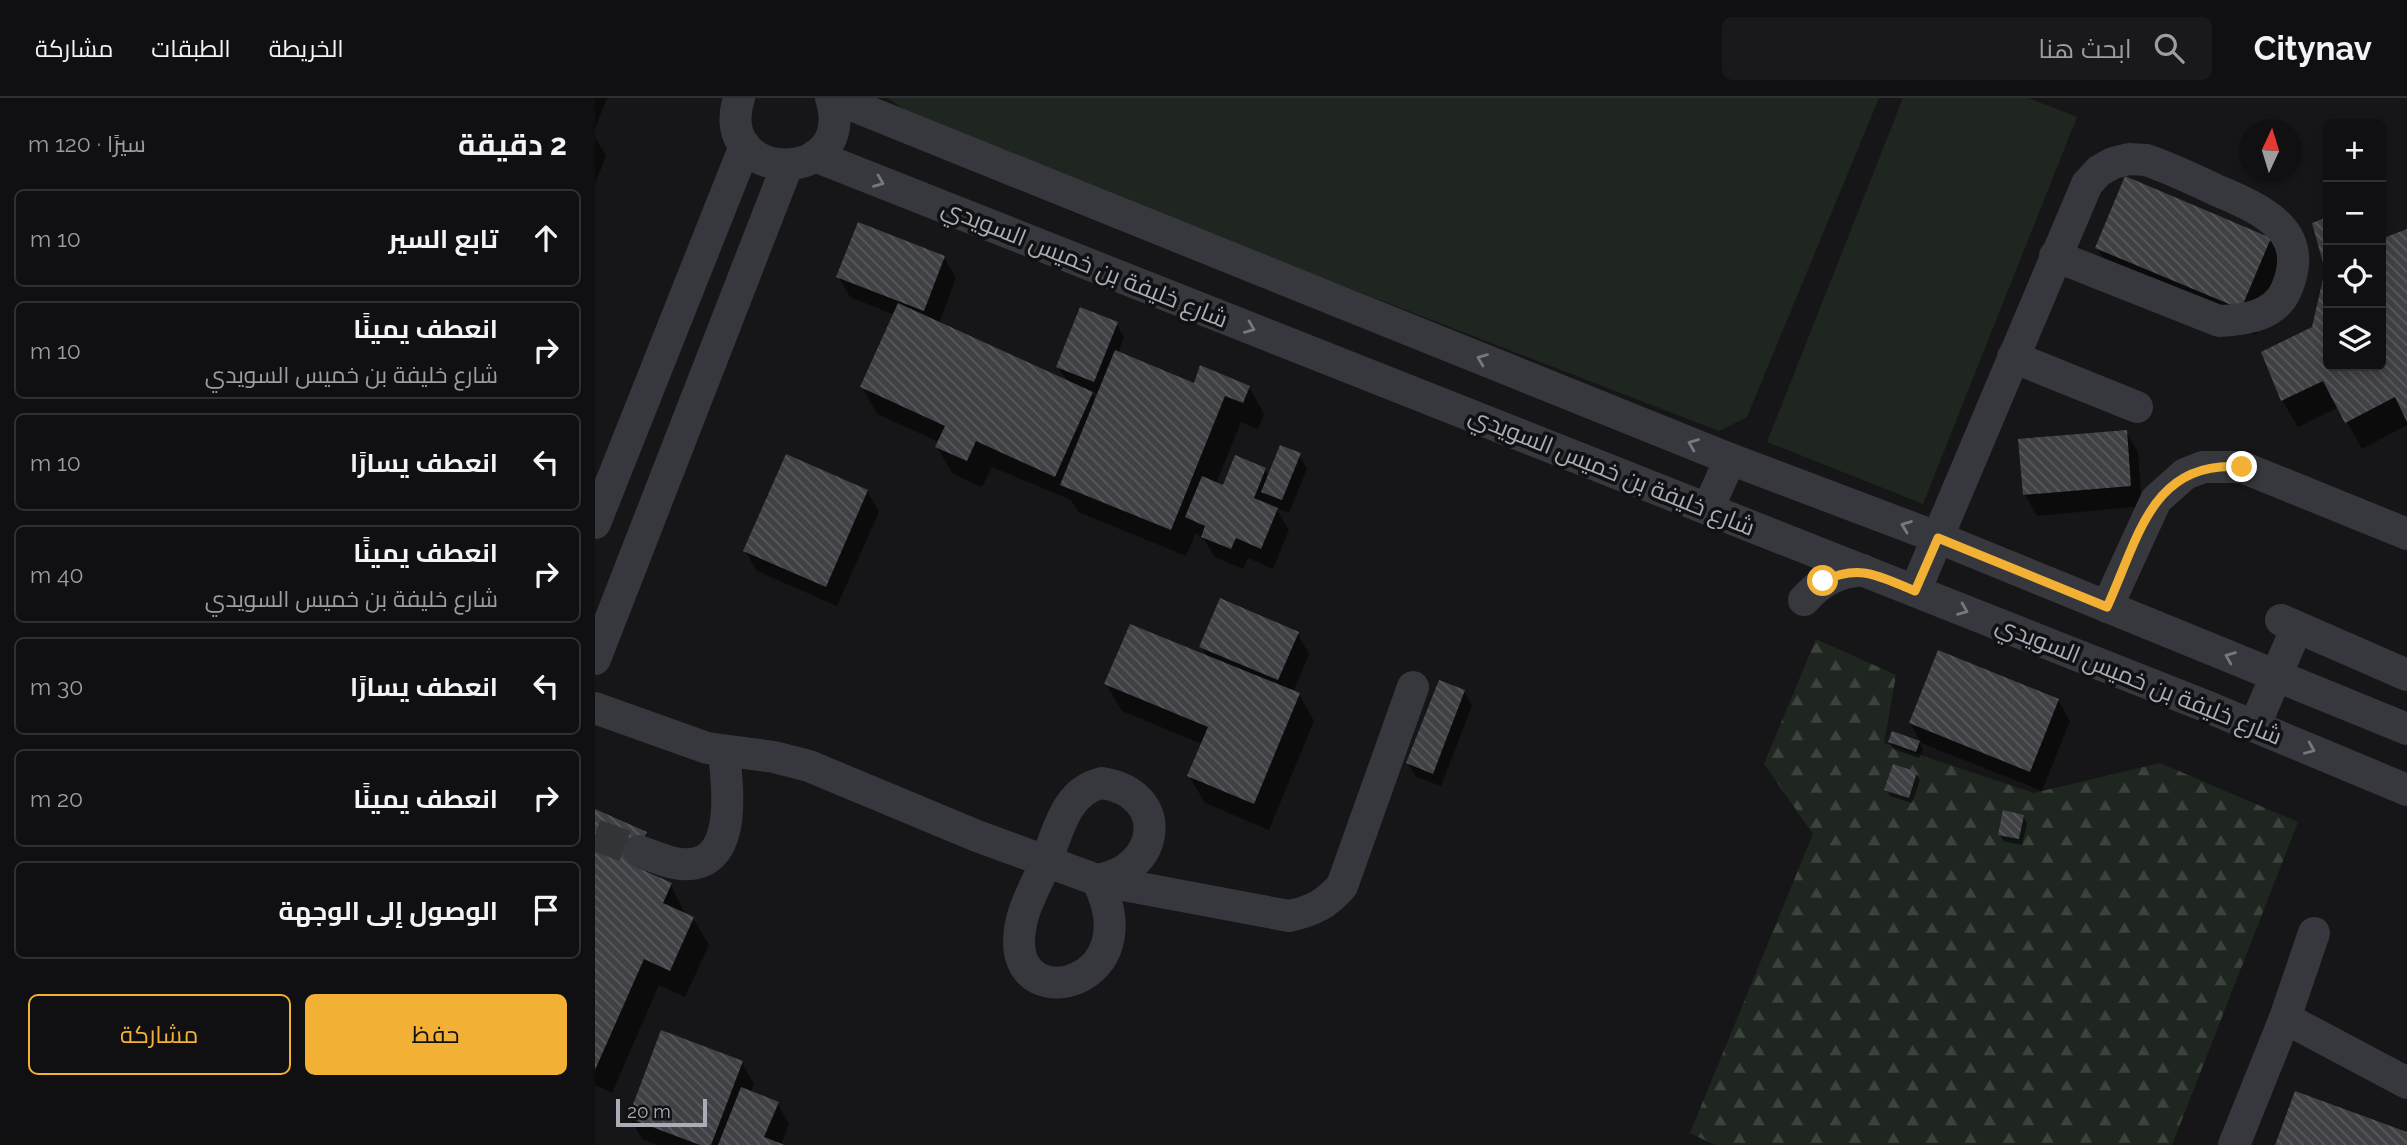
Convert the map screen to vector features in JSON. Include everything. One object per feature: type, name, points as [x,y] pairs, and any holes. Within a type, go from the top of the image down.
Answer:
[{"type":"lane","points":[[595,523],[745,146],[736,124],[739,98]]},
{"type":"lane","points":[[595,659],[801,161],[834,129],[833,98],[1730,459],[1938,538],[2407,729]]},
{"type":"lane","name":"شارع خليفة بن خميس السويدي","points":[[745,146],[764,161],[801,161],[1708,509],[2255,725],[2407,790]]},
{"type":"lane","points":[[1915,591],[1938,538],[2055,256],[2083,191],[2099,171],[2129,159],[2146,160],[2271,216],[2286,233],[2293,253],[2293,275],[2284,295],[2268,311],[2244,320],[2219,321],[2055,256]]},
{"type":"lane","points":[[2013,357],[2137,407]]},
{"type":"lane","points":[[1708,509],[1730,459]]},
{"type":"lane","points":[[2107,607],[2156,500],[2185,474],[2203,467],[2242,467],[2407,534]]},
{"type":"lane","points":[[1787,540],[1800,562],[1804,600],[1823,581],[1836,575],[1863,570]]},
{"type":"lane","points":[[2255,725],[2277,675],[2289,623],[2407,675]]},
{"type":"lane","points":[[595,708],[707,748],[774,757],[809,766],[977,836],[1097,880],[1289,916],[1310,912],[1328,902],[1342,886],[1413,687]]},
{"type":"lane","points":[[639,851],[684,864],[711,854],[726,829],[728,805],[724,751]]},
{"type":"lane","points":[[1102,783],[1118,786],[1133,794],[1144,807],[1150,823],[1149,840],[1142,856],[1130,869],[1115,877],[1097,880],[1106,899],[1110,919],[1103,954],[1097,965],[1084,977],[1068,984],[1050,982],[1034,974],[1023,960],[1019,943],[1026,905],[1075,798],[1085,787],[1102,783]]},
{"type":"lane","points":[[2234,1145],[2285,1018],[2314,933]]},
{"type":"lane","points":[[2285,1018],[2407,1083]]},
{"type":"green space","points":[[888,98],[1879,98],[1747,417],[1719,431],[924,124]]},
{"type":"green space","points":[[1903,98],[2029,98],[2077,117],[1923,504],[1767,442]]},
{"type":"green space","points":[[1816,639],[1896,675],[1884,743],[2034,793],[2160,763],[2298,822],[2172,1145],[1715,1145],[1690,1133],[1813,834],[1764,764]]},
{"type":"building","points":[[2125,176],[2271,238],[2241,309],[2095,248]]},
{"type":"building","points":[[2323,219],[2323,263],[2312,223]]},
{"type":"building","points":[[858,222],[945,256],[924,311],[836,277]]},
{"type":"building","points":[[2407,229],[2407,422],[2395,397],[2345,423],[2323,381],[2281,401],[2261,352],[2312,327],[2323,279],[2323,371],[2386,371],[2386,237]]},
{"type":"building","points":[[898,303],[1093,392],[1055,477],[976,441],[967,461],[935,447],[945,426],[860,387]]},
{"type":"building","points":[[1080,307],[1118,322],[1094,382],[1056,367]]},
{"type":"building","points":[[1115,350],[1194,383],[1200,365],[1250,386],[1243,403],[1225,396],[1171,530],[1060,485]]},
{"type":"building","points":[[2127,430],[2131,486],[2023,495],[2018,439]]},
{"type":"building","points":[[1280,445],[1301,453],[1282,500],[1261,492]]},
{"type":"building","points":[[786,454],[868,490],[826,587],[743,551]]},
{"type":"building","points":[[1235,455],[1266,468],[1254,498],[1278,508],[1261,549],[1236,538],[1231,549],[1201,537],[1205,526],[1185,517],[1202,476],[1223,485]]},
{"type":"building","points":[[1220,598],[1299,632],[1278,680],[1199,647]]},
{"type":"building","points":[[1130,624],[1300,693],[1254,804],[1187,776],[1208,727],[1104,684]]},
{"type":"building","points":[[1938,650],[2059,699],[2030,772],[1909,723]]},
{"type":"building","points":[[1439,680],[1465,690],[1433,774],[1406,763]]},
{"type":"building","points":[[1892,731],[1920,741],[1916,752],[1888,742]]},
{"type":"building","points":[[1893,764],[1917,772],[1909,798],[1884,790]]},
{"type":"building","points":[[595,809],[647,832],[632,865],[672,883],[663,903],[694,917],[670,971],[644,959],[595,1070]]},
{"type":"building","points":[[2003,810],[2024,815],[2019,839],[1998,835]]},
{"type":"building","points":[[661,1030],[743,1061],[711,1145],[700,1145],[628,1118]]},
{"type":"building","points":[[741,1087],[779,1102],[764,1137],[785,1145],[718,1145]]},
{"type":"building","points":[[2295,1091],[2407,1132],[2407,1145],[2275,1145]]},
{"type":"tunnel","points":[[595,835],[639,851]]},
{"type":"route","points":[[1823,581],[1850,571],[1863,570],[1915,591],[1938,538],[2107,607],[2156,500],[2169,485],[2185,474],[2203,467],[2242,467]]}]
